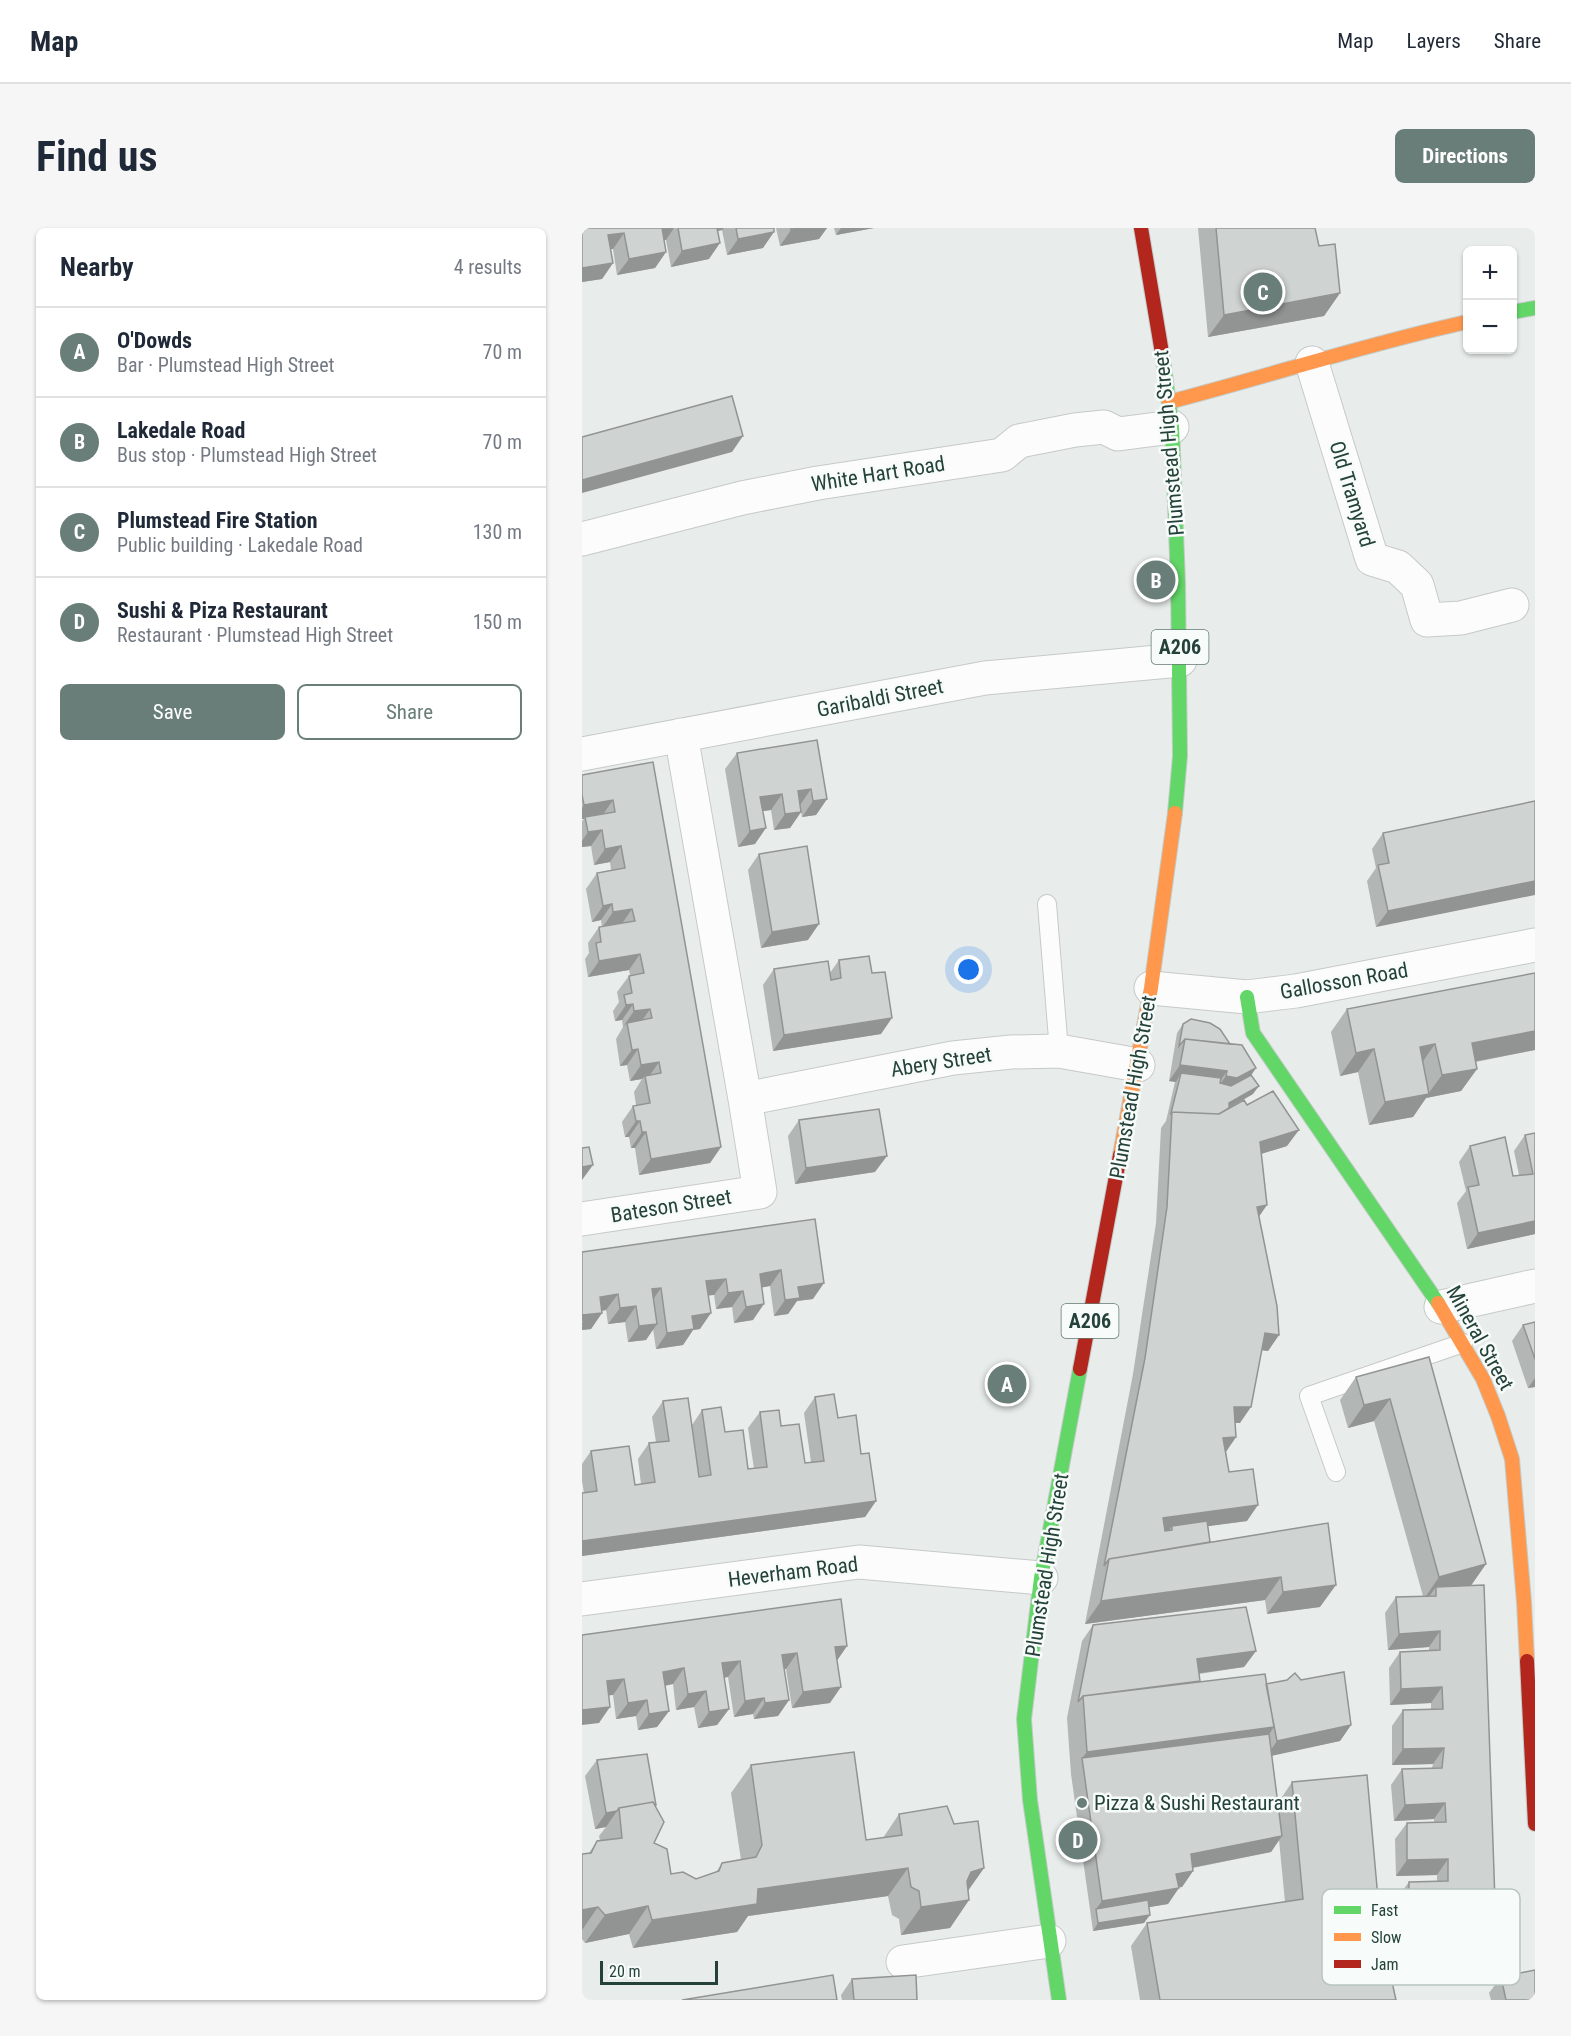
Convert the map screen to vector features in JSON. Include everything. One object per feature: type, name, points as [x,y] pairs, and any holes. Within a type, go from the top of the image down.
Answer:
[{"type":"main road","name":"Plumstead High Street","points":[[1059,2000],[1030,1800],[1024,1719],[1041,1578],[1151,988],[1173,830],[1180,756],[1180,660],[1170,414],[1159,330],[1141,228]]},
{"type":"main road","points":[[1517,311],[1535,308]]},
{"type":"main road","points":[[1170,414],[1251,381],[1403,336],[1463,323]]},
{"type":"main road","name":"Mineral Street","points":[[1247,997],[1252,1033],[1441,1306],[1483,1379],[1498,1416],[1512,1460],[1529,1601],[1535,1824]]},
{"type":"street","name":"Old Tramyard","points":[[1312,363],[1372,559],[1398,567],[1417,585],[1427,620],[1461,618],[1512,605]]},
{"type":"street","name":"White Hart Road","points":[[582,539],[742,498],[807,485],[1002,455],[1018,441],[1104,427],[1118,434],[1170,414]]},
{"type":"street","name":"Garibaldi Street","points":[[582,754],[985,678],[1180,660]]},
{"type":"street","points":[[681,735],[745,1099]]},
{"type":"street","name":"Gallosson Road","points":[[1151,988],[1247,997],[1296,991],[1535,945]]},
{"type":"street","name":"Abery Street","points":[[745,1099],[953,1058],[1011,1052],[1059,1051],[1138,1065]]},
{"type":"street","name":"Bateson Street","points":[[582,1219],[760,1192],[745,1099]]},
{"type":"street","points":[[1441,1306],[1535,1286]]},
{"type":"street","name":"Heverham Road","points":[[582,1599],[859,1562],[1041,1578]]},
{"type":"street","points":[[903,1962],[1049,1941]]},
{"type":"lane","points":[[1047,904],[1059,1051]]},
{"type":"lane","points":[[1336,1472],[1309,1396],[1463,1343]]},
{"type":"building","points":[[582,228],[662,228],[666,252],[629,259],[624,233],[608,235],[613,263],[582,268]]},
{"type":"building","points":[[678,228],[717,228],[720,243],[682,251]]},
{"type":"building","points":[[736,228],[774,228],[774,232],[738,239]]},
{"type":"building","points":[[1216,228],[1315,228],[1319,246],[1335,244],[1340,293],[1224,315]]},
{"type":"building","points":[[732,396],[743,436],[582,480],[582,437]]},
{"type":"building","points":[[817,740],[827,799],[813,801],[811,789],[798,791],[801,812],[785,814],[782,794],[760,797],[766,828],[750,831],[737,753]]},
{"type":"building","points":[[653,762],[721,1147],[651,1159],[646,1132],[642,1132],[640,1121],[636,1121],[633,1106],[650,1103],[645,1076],[661,1073],[659,1062],[641,1065],[638,1049],[632,1050],[627,1023],[652,1018],[650,1009],[634,1011],[633,1004],[626,1005],[624,995],[632,993],[629,976],[644,973],[640,954],[599,961],[596,943],[601,942],[599,927],[635,921],[632,909],[613,912],[612,904],[603,906],[597,873],[625,868],[621,846],[605,849],[602,830],[588,832],[585,817],[615,812],[613,800],[584,805],[582,775]]},
{"type":"building","points":[[1535,801],[1535,881],[1388,911],[1378,865],[1389,863],[1383,833]]},
{"type":"building","points":[[807,846],[819,924],[772,932],[759,854]]},
{"type":"building","points":[[869,956],[872,973],[885,972],[892,1018],[784,1035],[774,969],[828,961],[831,980],[841,978],[839,960]]},
{"type":"building","points":[[1535,973],[1535,1031],[1472,1043],[1477,1069],[1442,1075],[1435,1044],[1420,1047],[1429,1094],[1385,1102],[1374,1049],[1356,1053],[1347,1009]]},
{"type":"building","points":[[1191,1019],[1210,1023],[1220,1029],[1230,1044],[1185,1039],[1179,1046],[1183,1024]]},
{"type":"building","points":[[1185,1039],[1242,1045],[1256,1068],[1237,1078],[1226,1076],[1227,1071],[1180,1065]]},
{"type":"building","points":[[1181,1073],[1221,1078],[1220,1083],[1231,1086],[1251,1075],[1259,1086],[1229,1103],[1229,1108],[1219,1114],[1171,1113]]},
{"type":"building","points":[[1273,1091],[1299,1130],[1260,1142],[1267,1205],[1257,1207],[1277,1306],[1279,1335],[1265,1333],[1251,1407],[1234,1407],[1236,1437],[1223,1438],[1229,1472],[1253,1469],[1258,1505],[1163,1518],[1165,1531],[1172,1530],[1172,1526],[1207,1521],[1210,1542],[1109,1559],[1104,1566],[1145,1358],[1167,1207],[1172,1112],[1219,1114],[1244,1100],[1247,1105]]},
{"type":"building","points":[[879,1109],[887,1156],[806,1168],[799,1120]]},
{"type":"building","points":[[1535,1133],[1535,1221],[1478,1233],[1468,1187],[1479,1185],[1470,1146],[1505,1137],[1513,1176],[1533,1174],[1525,1135]]},
{"type":"building","points":[[589,1147],[593,1165],[582,1167],[582,1148]]},
{"type":"building","points":[[815,1219],[824,1283],[798,1287],[800,1298],[785,1300],[781,1270],[760,1274],[764,1304],[746,1307],[743,1291],[728,1293],[726,1279],[706,1281],[711,1313],[692,1316],[694,1329],[667,1333],[661,1288],[652,1289],[657,1324],[639,1326],[636,1306],[620,1308],[618,1294],[600,1297],[602,1313],[583,1315],[584,1324],[582,1324],[582,1252]]},
{"type":"building","points":[[1535,1322],[1535,1359],[1523,1325]]},
{"type":"building","points":[[1429,1357],[1486,1564],[1439,1577],[1390,1399],[1364,1405],[1356,1377]]},
{"type":"building","points":[[834,1394],[838,1418],[856,1415],[861,1454],[869,1453],[876,1501],[582,1541],[582,1493],[597,1491],[591,1451],[629,1446],[635,1485],[655,1482],[649,1443],[669,1441],[663,1401],[688,1398],[699,1477],[711,1475],[702,1410],[721,1407],[725,1432],[743,1430],[748,1469],[767,1467],[760,1412],[779,1410],[781,1426],[799,1424],[805,1463],[824,1461],[815,1397]]},
{"type":"building","points":[[1328,1523],[1336,1585],[1283,1592],[1281,1577],[1101,1601],[1109,1559]]},
{"type":"building","points":[[1484,1585],[1495,1889],[1409,1889],[1409,1882],[1448,1881],[1448,1859],[1407,1860],[1407,1823],[1446,1822],[1445,1803],[1405,1805],[1402,1769],[1442,1768],[1444,1748],[1403,1749],[1403,1710],[1443,1709],[1442,1687],[1401,1689],[1400,1652],[1440,1650],[1440,1631],[1399,1634],[1396,1597],[1436,1596],[1436,1587]]},
{"type":"building","points":[[841,1599],[847,1646],[835,1647],[841,1687],[803,1692],[797,1653],[782,1655],[789,1700],[765,1703],[764,1698],[745,1701],[740,1661],[722,1663],[729,1709],[709,1712],[706,1691],[688,1694],[684,1668],[663,1672],[669,1711],[649,1714],[647,1700],[628,1703],[624,1679],[607,1681],[610,1707],[582,1710],[582,1635]]},
{"type":"building","points":[[1246,1607],[1256,1651],[1197,1659],[1200,1681],[1083,1696],[1078,1702],[1093,1625]]},
{"type":"building","points":[[1344,1672],[1351,1725],[1277,1741],[1266,1684],[1287,1680],[1295,1673],[1301,1680]]},
{"type":"building","points":[[1265,1674],[1274,1727],[1087,1752],[1083,1696]]},
{"type":"building","points":[[1269,1734],[1282,1836],[1191,1854],[1193,1871],[1176,1874],[1179,1888],[1102,1901],[1082,1758]]},
{"type":"building","points":[[854,1752],[866,1840],[902,1835],[899,1814],[947,1806],[954,1824],[978,1821],[984,1868],[971,1872],[967,1881],[969,1900],[921,1907],[919,1891],[911,1887],[908,1868],[758,1889],[757,1904],[652,1920],[648,1906],[605,1915],[598,1907],[582,1910],[582,1854],[591,1853],[597,1841],[622,1838],[619,1808],[653,1802],[664,1822],[654,1843],[667,1849],[671,1874],[683,1872],[696,1879],[719,1871],[722,1863],[756,1857],[762,1845],[751,1765]]},
{"type":"building","points":[[647,1754],[656,1805],[653,1802],[619,1808],[617,1811],[606,1813],[597,1760]]},
{"type":"building","points":[[1367,1775],[1377,1889],[1322,1889],[1322,1985],[1393,1985],[1396,2000],[1160,2000],[1147,1923],[1303,1899],[1292,1782]]},
{"type":"building","points":[[1148,1900],[1150,1915],[1098,1923],[1096,1909]]},
{"type":"building","points":[[1535,1970],[1535,2000],[1506,2000],[1503,1985],[1520,1985],[1520,1973]]},
{"type":"building","points":[[833,1975],[837,2000],[682,2000]]},
{"type":"building","points":[[916,1975],[917,2000],[854,2000],[852,1979]]},
{"type":"traffic: fast","points":[[1517,311],[1535,308]]},
{"type":"traffic: fast","points":[[1163,359],[1172,427],[1178,583],[1180,756],[1175,813]]},
{"type":"traffic: fast","points":[[1247,997],[1253,1033],[1438,1303]]},
{"type":"traffic: fast","points":[[1059,2000],[1030,1800],[1024,1719],[1041,1578],[1080,1369]]},
{"type":"traffic: slow","points":[[1169,402],[1392,340],[1463,323]]},
{"type":"traffic: slow","points":[[1120,1155],[1151,988],[1175,813]]},
{"type":"traffic: slow","points":[[1438,1303],[1483,1379],[1512,1459],[1527,1661]]},
{"type":"traffic: jam","points":[[1141,228],[1163,359]]},
{"type":"traffic: jam","points":[[1080,1369],[1120,1155]]},
{"type":"traffic: jam","points":[[1527,1661],[1535,1824]]},
{"type":"place","name":"Plumstead Fire Station","points":[[1263,292]]},
{"type":"place","name":"Lakedale Road","points":[[1156,580]]},
{"type":"place","name":"O'Dowds","points":[[1007,1384]]},
{"type":"place","name":"Pizza & Sushi Restaurant","points":[[1082,1803]]},
{"type":"place","name":"Sushi & Piza Restaurant","points":[[1078,1840]]}]
